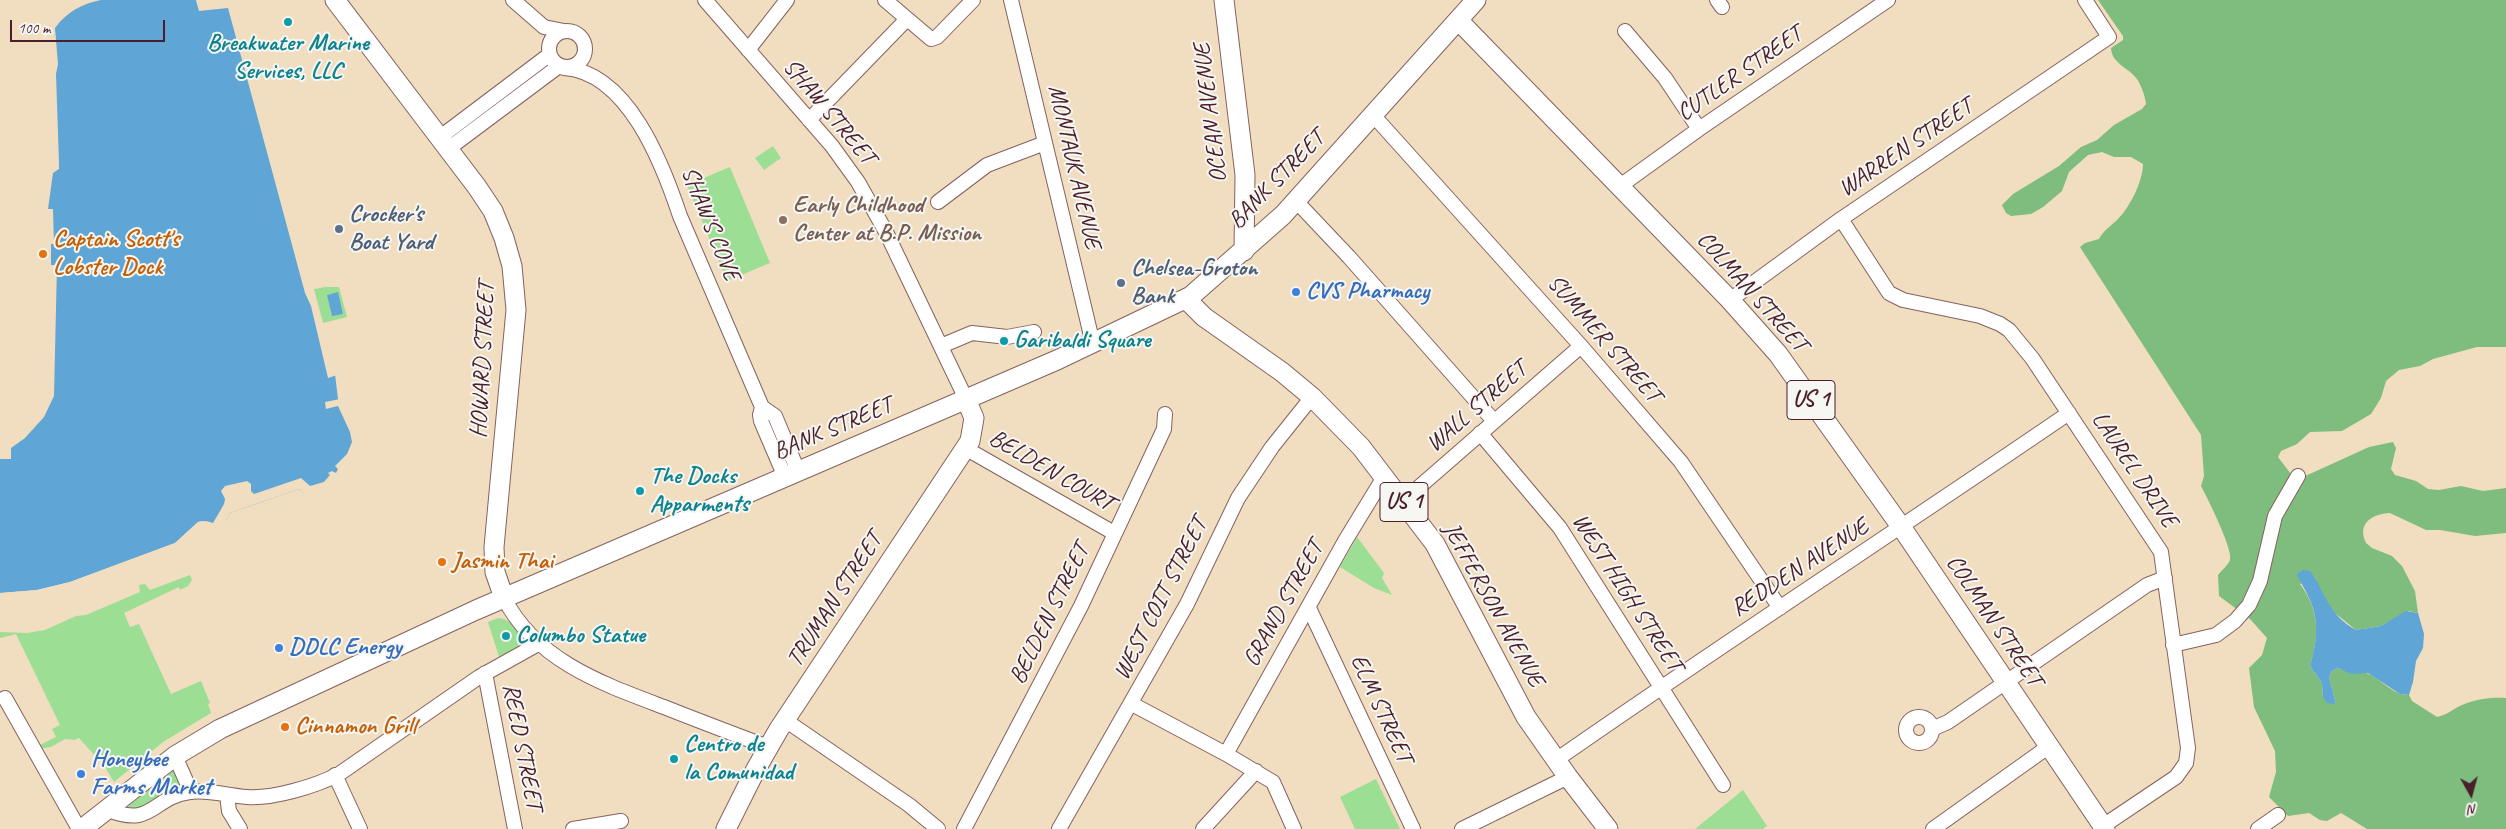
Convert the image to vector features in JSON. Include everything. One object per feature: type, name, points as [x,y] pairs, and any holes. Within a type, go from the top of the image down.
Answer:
[{"type":"main road","name":"HOWARD STREET","points":[[335,0],[444,143],[493,211],[509,252],[515,281],[515,324],[494,547],[496,574],[504,598]]},
{"type":"main road","name":"OCEAN AVENUE","points":[[1224,0],[1246,176],[1244,251]]},
{"type":"main road","name":"BANK STREET","points":[[80,829],[175,756],[220,729],[504,598],[1093,344],[1186,299],[1244,251],[1296,201],[1476,0]]},
{"type":"main road","name":"COLMAN STREET","points":[[1458,20],[1730,300],[1778,354],[1902,528],[2048,748],[2104,828]]},
{"type":"main road","name":"JEFFERSON AVENUE","points":[[1186,299],[1204,317],[1282,372],[1312,397],[1361,446],[1435,544],[1526,717],[1568,778],[1608,829]]},
{"type":"main road","name":"TRUMAN STREET","points":[[726,829],[768,747],[965,448],[974,426],[972,411],[966,399]]},
{"type":"street","points":[[444,143],[562,67],[579,63],[585,49],[579,35],[550,30],[538,23],[513,0]]},
{"type":"street","name":"SHAW STREET","points":[[705,0],[846,164],[870,201],[966,399]]},
{"type":"street","points":[[748,50],[787,0]]},
{"type":"street","points":[[885,0],[927,38],[933,39],[973,0]]},
{"type":"street","name":"MONTAUK AVENUE","points":[[1011,0],[1093,344]]},
{"type":"street","name":"CUTLER STREET","points":[[1620,186],[1888,0]]},
{"type":"street","name":"WARREN STREET","points":[[1730,300],[1841,219],[2109,37],[2085,0]]},
{"type":"street","points":[[809,120],[907,20]]},
{"type":"street","points":[[538,23],[549,50],[562,67],[593,74]]},
{"type":"street","points":[[444,143],[549,50],[554,35],[564,31]]},
{"type":"street","points":[[1625,31],[1665,78],[1700,129]]},
{"type":"street","name":"SHAW'S COVE","points":[[585,49],[593,74],[633,115],[655,149],[671,187],[680,216],[762,406],[774,416],[791,474]]},
{"type":"street","name":"SUMMER STREET","points":[[1373,115],[1581,346],[1681,462],[1780,608]]},
{"type":"street","points":[[938,202],[987,165],[1045,143]]},
{"type":"street","points":[[1296,201],[1349,257],[1494,421]]},
{"type":"street","name":"LAUREL DRIVE","points":[[1841,219],[1889,293],[1903,300],[1980,316],[2009,330],[2032,358],[2157,543],[2161,552],[2188,748],[2186,763],[2176,777],[2104,828]]},
{"type":"street","points":[[941,346],[968,334],[1007,337],[1034,332]]},
{"type":"street","name":"WALL STREET","points":[[1403,502],[1581,346]]},
{"type":"street","name":"WEST COIT STREET","points":[[1059,829],[1132,704],[1187,604],[1238,498],[1272,447],[1312,397]]},
{"type":"street","name":"REDDEN AVENUE","points":[[1556,760],[1662,686],[1902,528],[2068,413]]},
{"type":"street","name":"BELDEN STREET","points":[[964,829],[1081,606],[1164,429],[1165,414]]},
{"type":"street","name":"WEST HIGH STREET","points":[[1480,433],[1560,528],[1662,686],[1723,785]]},
{"type":"street","name":"BELDEN COURT","points":[[965,448],[1114,533]]},
{"type":"street","points":[[2173,645],[2216,635],[2235,621],[2249,605],[2260,581],[2275,516],[2298,476]]},
{"type":"street","name":"GRAND STREET","points":[[1226,754],[1372,493],[1384,477]]},
{"type":"street","points":[[1932,728],[1948,722],[2147,585],[2165,578]]},
{"type":"street","points":[[504,598],[518,621],[540,643],[569,666],[590,679],[768,747]]},
{"type":"street","name":"ELM STREET","points":[[1309,608],[1413,829]]},
{"type":"street","points":[[106,810],[126,818],[136,818],[175,797],[191,792],[248,798],[271,795],[335,776],[485,673],[540,643]]},
{"type":"street","name":"REED STREET","points":[[485,673],[516,829]]},
{"type":"street","points":[[5,698],[80,829]]},
{"type":"street","points":[[1132,704],[1226,754],[1273,782],[1294,829]]},
{"type":"street","points":[[786,720],[909,805],[938,829]]},
{"type":"street","points":[[1933,829],[2048,748]]},
{"type":"street","points":[[175,756],[191,792]]},
{"type":"street","points":[[1203,829],[1256,772]]},
{"type":"street","points":[[335,776],[360,829]]},
{"type":"street","points":[[1462,829],[1568,778]]},
{"type":"street","points":[[227,795],[229,811],[240,829]]},
{"type":"street","points":[[2258,829],[2278,815]]},
{"type":"street","points":[[573,829],[621,821]]},
{"type":"green space","points":[[2098,0],[2506,0],[2506,347],[2477,347],[2433,359],[2420,366],[2399,370],[2386,381],[2381,398],[2371,414],[2342,431],[2310,432],[2297,444],[2281,451],[2278,457],[2294,478],[2301,478],[2369,447],[2393,442],[2396,448],[2391,469],[2395,475],[2416,481],[2428,489],[2439,490],[2461,486],[2483,491],[2506,488],[2506,533],[2475,536],[2440,530],[2426,530],[2390,513],[2377,515],[2367,521],[2363,530],[2366,543],[2372,548],[2392,556],[2402,566],[2415,591],[2418,613],[2409,611],[2381,626],[2356,630],[2330,609],[2314,577],[2300,584],[2307,594],[2314,614],[2316,634],[2310,666],[2322,683],[2323,697],[2336,704],[2329,677],[2332,671],[2338,668],[2371,675],[2397,692],[2409,695],[2412,701],[2437,717],[2473,701],[2489,698],[2506,698],[2506,829],[2367,829],[2341,813],[2327,821],[2320,820],[2309,813],[2288,816],[2269,797],[2276,772],[2275,751],[2254,707],[2249,668],[2262,655],[2267,638],[2250,619],[2219,596],[2218,575],[2229,562],[2230,555],[2219,524],[2201,486],[2204,476],[2201,435],[2080,247],[2085,243],[2099,239],[2123,214],[2138,186],[2143,164],[2131,157],[2114,157],[2102,152],[2088,155],[2069,172],[2062,191],[2043,207],[2031,214],[2011,216],[2006,213],[2002,205],[2013,194],[2059,166],[2081,147],[2097,140],[2114,125],[2142,109],[2146,104],[2138,80],[2114,58],[2111,48],[2123,40],[2123,36]]},
{"type":"green space","points":[[773,146],[781,158],[764,170],[755,158]]},
{"type":"green space","points":[[730,167],[770,263],[727,281],[687,185]]},
{"type":"green space","points":[[339,287],[347,317],[319,324],[310,290]]},
{"type":"green space","points":[[1357,537],[1384,573],[1382,578],[1392,595],[1374,588],[1340,567]]},
{"type":"green space","points":[[190,575],[192,580],[188,586],[180,590],[179,587],[124,613],[130,627],[139,624],[171,694],[201,681],[210,703],[208,704],[211,713],[163,742],[114,782],[105,767],[79,738],[75,740],[65,739],[51,747],[39,749],[38,746],[56,737],[52,729],[60,725],[16,634],[0,638],[0,632],[27,633],[45,630],[140,592],[139,585],[145,584],[150,590]]},
{"type":"green space","points":[[502,618],[512,624],[521,637],[518,646],[499,657],[488,622]]},
{"type":"green space","points":[[174,770],[185,786],[137,813],[126,808]]},
{"type":"green space","points":[[1376,779],[1400,829],[1355,829],[1340,797]]},
{"type":"green space","points":[[1743,790],[1767,826],[1763,829],[1695,829]]},
{"type":"water","points":[[101,0],[196,0],[198,6],[230,0],[335,374],[338,399],[361,435],[341,470],[308,498],[299,489],[230,513],[222,527],[202,521],[198,522],[175,543],[70,582],[37,590],[0,593],[0,459],[11,459],[11,448],[25,438],[44,417],[54,396],[57,265],[51,265],[51,244],[54,244],[53,209],[48,209],[53,173],[59,169],[56,74],[58,64],[55,28],[64,17],[75,10]]},
{"type":"water","points":[[338,292],[343,314],[332,316],[327,295]]},
{"type":"water","points":[[2303,570],[2310,571],[2339,618],[2356,630],[2381,626],[2406,611],[2418,613],[2424,634],[2423,648],[2416,661],[2409,695],[2400,694],[2368,673],[2351,674],[2338,668],[2332,671],[2329,677],[2336,704],[2327,703],[2323,697],[2322,683],[2310,666],[2316,639],[2316,622],[2312,605],[2297,574]]},
{"type":"pier","points":[[196,0],[199,3],[210,0],[233,0],[254,65],[337,375],[328,378],[311,306],[305,293],[228,8],[199,11]]},
{"type":"pier","points":[[340,399],[341,404],[344,403],[353,413],[363,432],[364,451],[356,465],[345,473],[340,473],[332,484],[309,500],[299,489],[230,513],[221,530],[203,523],[176,545],[71,584],[38,592],[0,595],[0,593],[37,590],[70,582],[175,543],[198,522],[206,521],[213,523],[224,504],[225,499],[221,491],[225,486],[247,481],[251,484],[251,491],[254,494],[301,478],[310,486],[324,482],[330,475],[328,473],[332,471],[336,473],[338,469],[335,466],[347,454],[352,442],[350,432],[338,406],[326,409],[325,402]]},
{"type":"place","name":"Breakwater Marine Services, LLC","points":[[288,22]]},
{"type":"place","name":"Early Childhood Center at B.P. Mission","points":[[783,220]]},
{"type":"place","name":"Crocker's Boat Yard","points":[[339,229]]},
{"type":"place","name":"Captain Scott's Lobster Dock","points":[[43,254]]},
{"type":"place","name":"Chelsea-Groton Bank","points":[[1121,283]]},
{"type":"place","name":"CVS Pharmacy","points":[[1296,292]]},
{"type":"place","name":"Garibaldi Square","points":[[1004,341]]},
{"type":"place","name":"The Docks Apparments","points":[[640,491]]},
{"type":"place","name":"Jasmin Thai","points":[[442,562]]},
{"type":"place","name":"Columbo Statue","points":[[506,636]]},
{"type":"place","name":"DDLC Energy","points":[[279,648]]},
{"type":"place","name":"Cinnamon Grill","points":[[285,727]]},
{"type":"place","name":"Centro de la Comunidad","points":[[674,759]]},
{"type":"place","name":"Honeybee Farms Market","points":[[81,774]]}]
